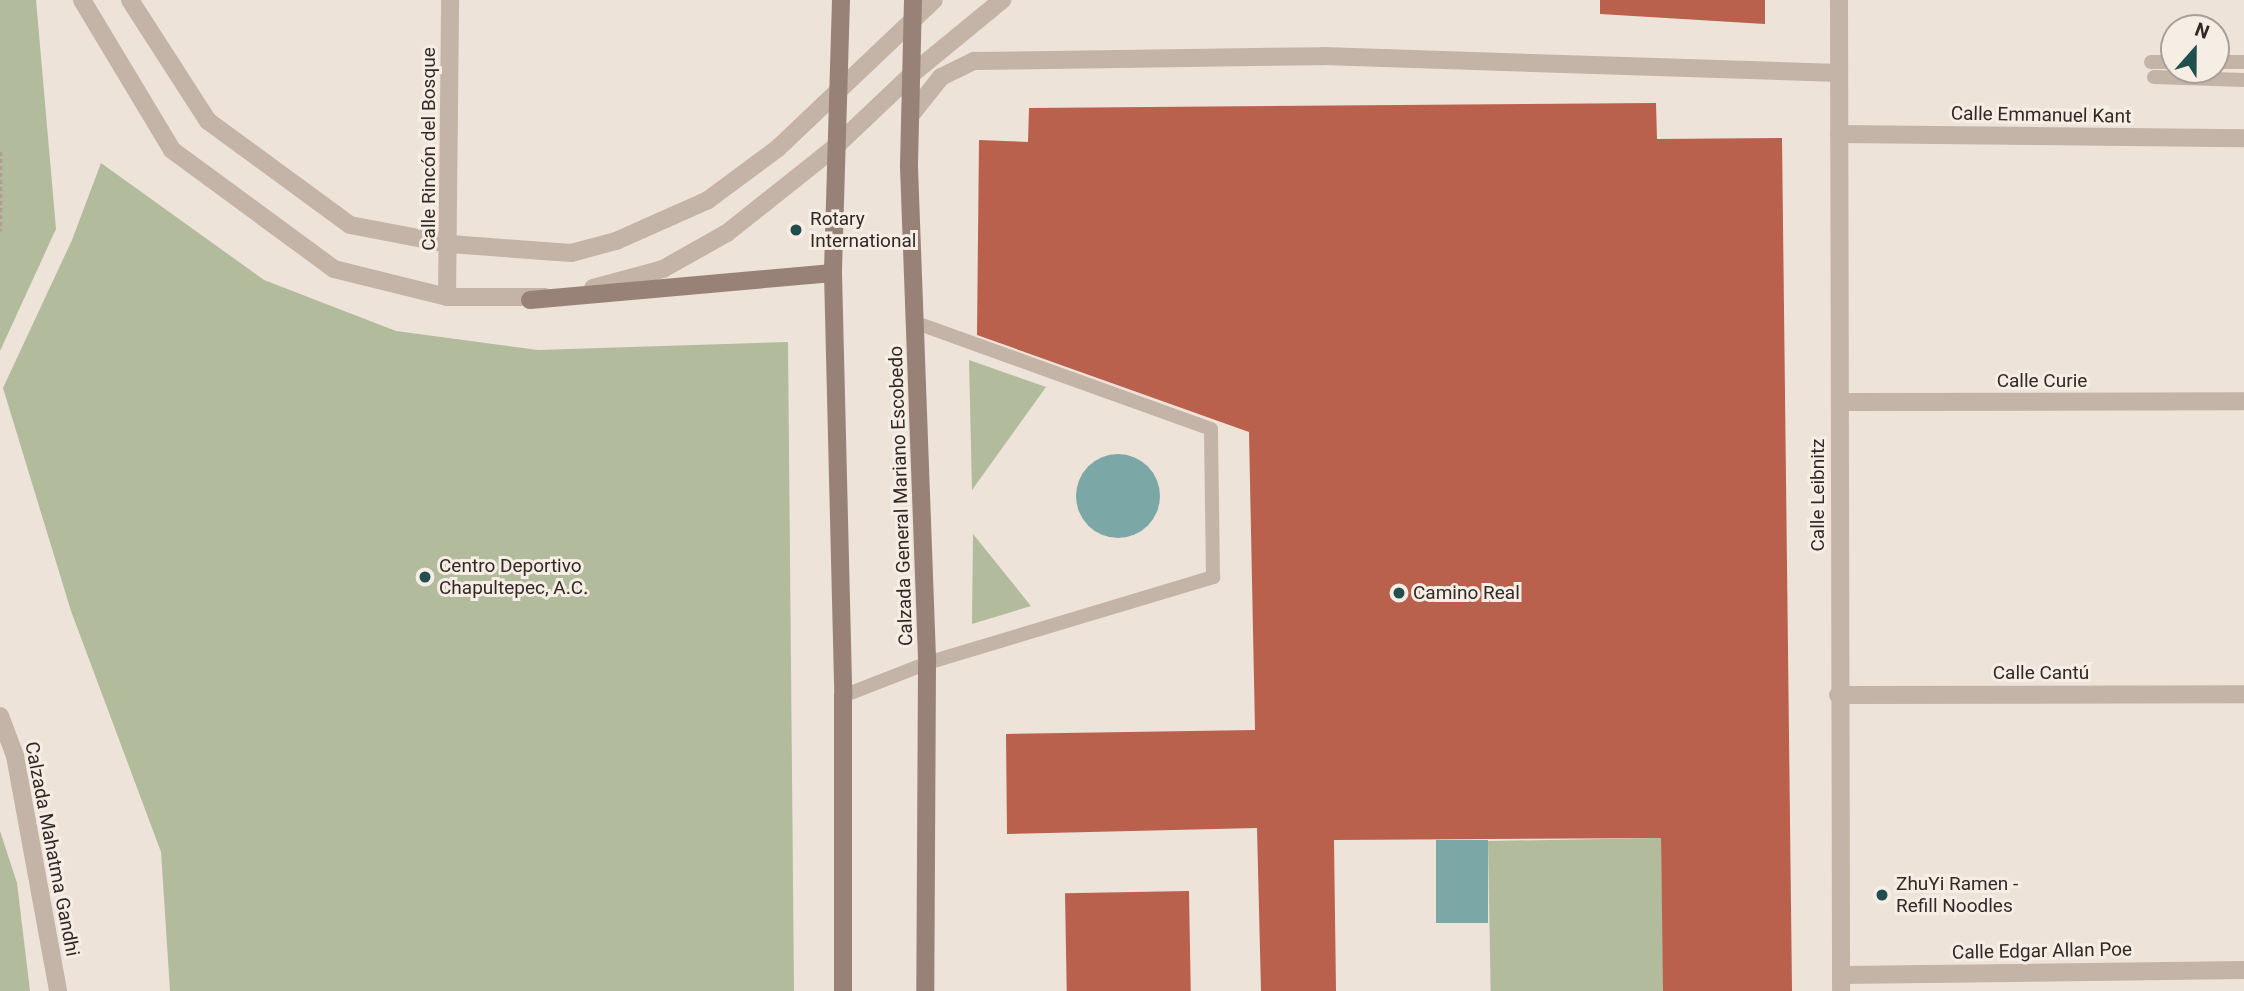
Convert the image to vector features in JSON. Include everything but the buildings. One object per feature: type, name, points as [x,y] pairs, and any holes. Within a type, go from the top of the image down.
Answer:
[{"type":"main road","points":[[841,0],[834,148],[833,273],[843,696],[843,991]]},
{"type":"main road","name":"Calzada General Mariano Escobedo","points":[[913,0],[910,116],[928,663],[925,991]]},
{"type":"main road","points":[[530,300],[833,273]]},
{"type":"street","points":[[82,0],[172,150],[334,269],[447,297],[530,300],[611,285],[663,269],[727,233],[834,148],[912,74],[1002,0]]},
{"type":"street","points":[[131,0],[208,121],[350,225],[450,244],[571,253],[616,242],[708,200],[777,149],[934,0]]},
{"type":"street","name":"Calle Rincón del Bosque","points":[[447,297],[450,244],[450,0]]},
{"type":"street","name":"Calle Leibnitz","points":[[1839,0],[1838,695],[1841,983]]},
{"type":"street","points":[[910,116],[941,77],[974,61],[1323,57],[1839,73]]},
{"type":"street","name":"Calle Emmanuel Kant","points":[[1839,134],[2244,138]]},
{"type":"street","name":"Calle Curie","points":[[1840,402],[2244,401]]},
{"type":"street","name":"Calle Cantú","points":[[1838,695],[2244,694]]},
{"type":"street","name":"Calzada Mahatma Gandhi","points":[[0,716],[15,755],[58,991]]},
{"type":"street","name":"Calle Edgar Allan Poe","points":[[1841,983],[2244,970]]},
{"type":"lane","points":[[843,696],[928,663],[1213,577],[1211,429],[916,323]]},
{"type":"path","points":[[0,152],[0,231]]},
{"type":"green space","points":[[0,0],[36,0],[56,229],[0,351]]},
{"type":"green space","name":"Centro Deportivo Chapultepec, A.C.","points":[[101,163],[264,280],[396,331],[538,350],[788,342],[794,991],[170,991],[161,852],[71,611],[3,388],[72,240]]},
{"type":"green space","points":[[969,360],[1046,387],[972,490]]},
{"type":"green space","points":[[973,534],[1031,606],[972,624]]},
{"type":"green space","points":[[0,831],[17,883],[30,991],[0,991]]},
{"type":"green space","points":[[1661,838],[1664,991],[1491,991],[1488,841]]},
{"type":"water","points":[[1118,454],[1134,457],[1148,466],[1157,480],[1160,496],[1157,512],[1148,526],[1134,535],[1118,538],[1102,535],[1088,526],[1079,512],[1076,496],[1079,480],[1088,466],[1102,457]]},
{"type":"water","points":[[1436,840],[1488,840],[1488,923],[1436,923]]},
{"type":"place","name":"Rotary International","points":[[796,230]]},
{"type":"place","name":"Centro Deportivo Chapultepec, A.C.","points":[[425,577]]},
{"type":"place","name":"Camino Real","points":[[1399,593]]},
{"type":"place","name":"ZhuYi Ramen - Refill Noodles","points":[[1882,895]]}]
